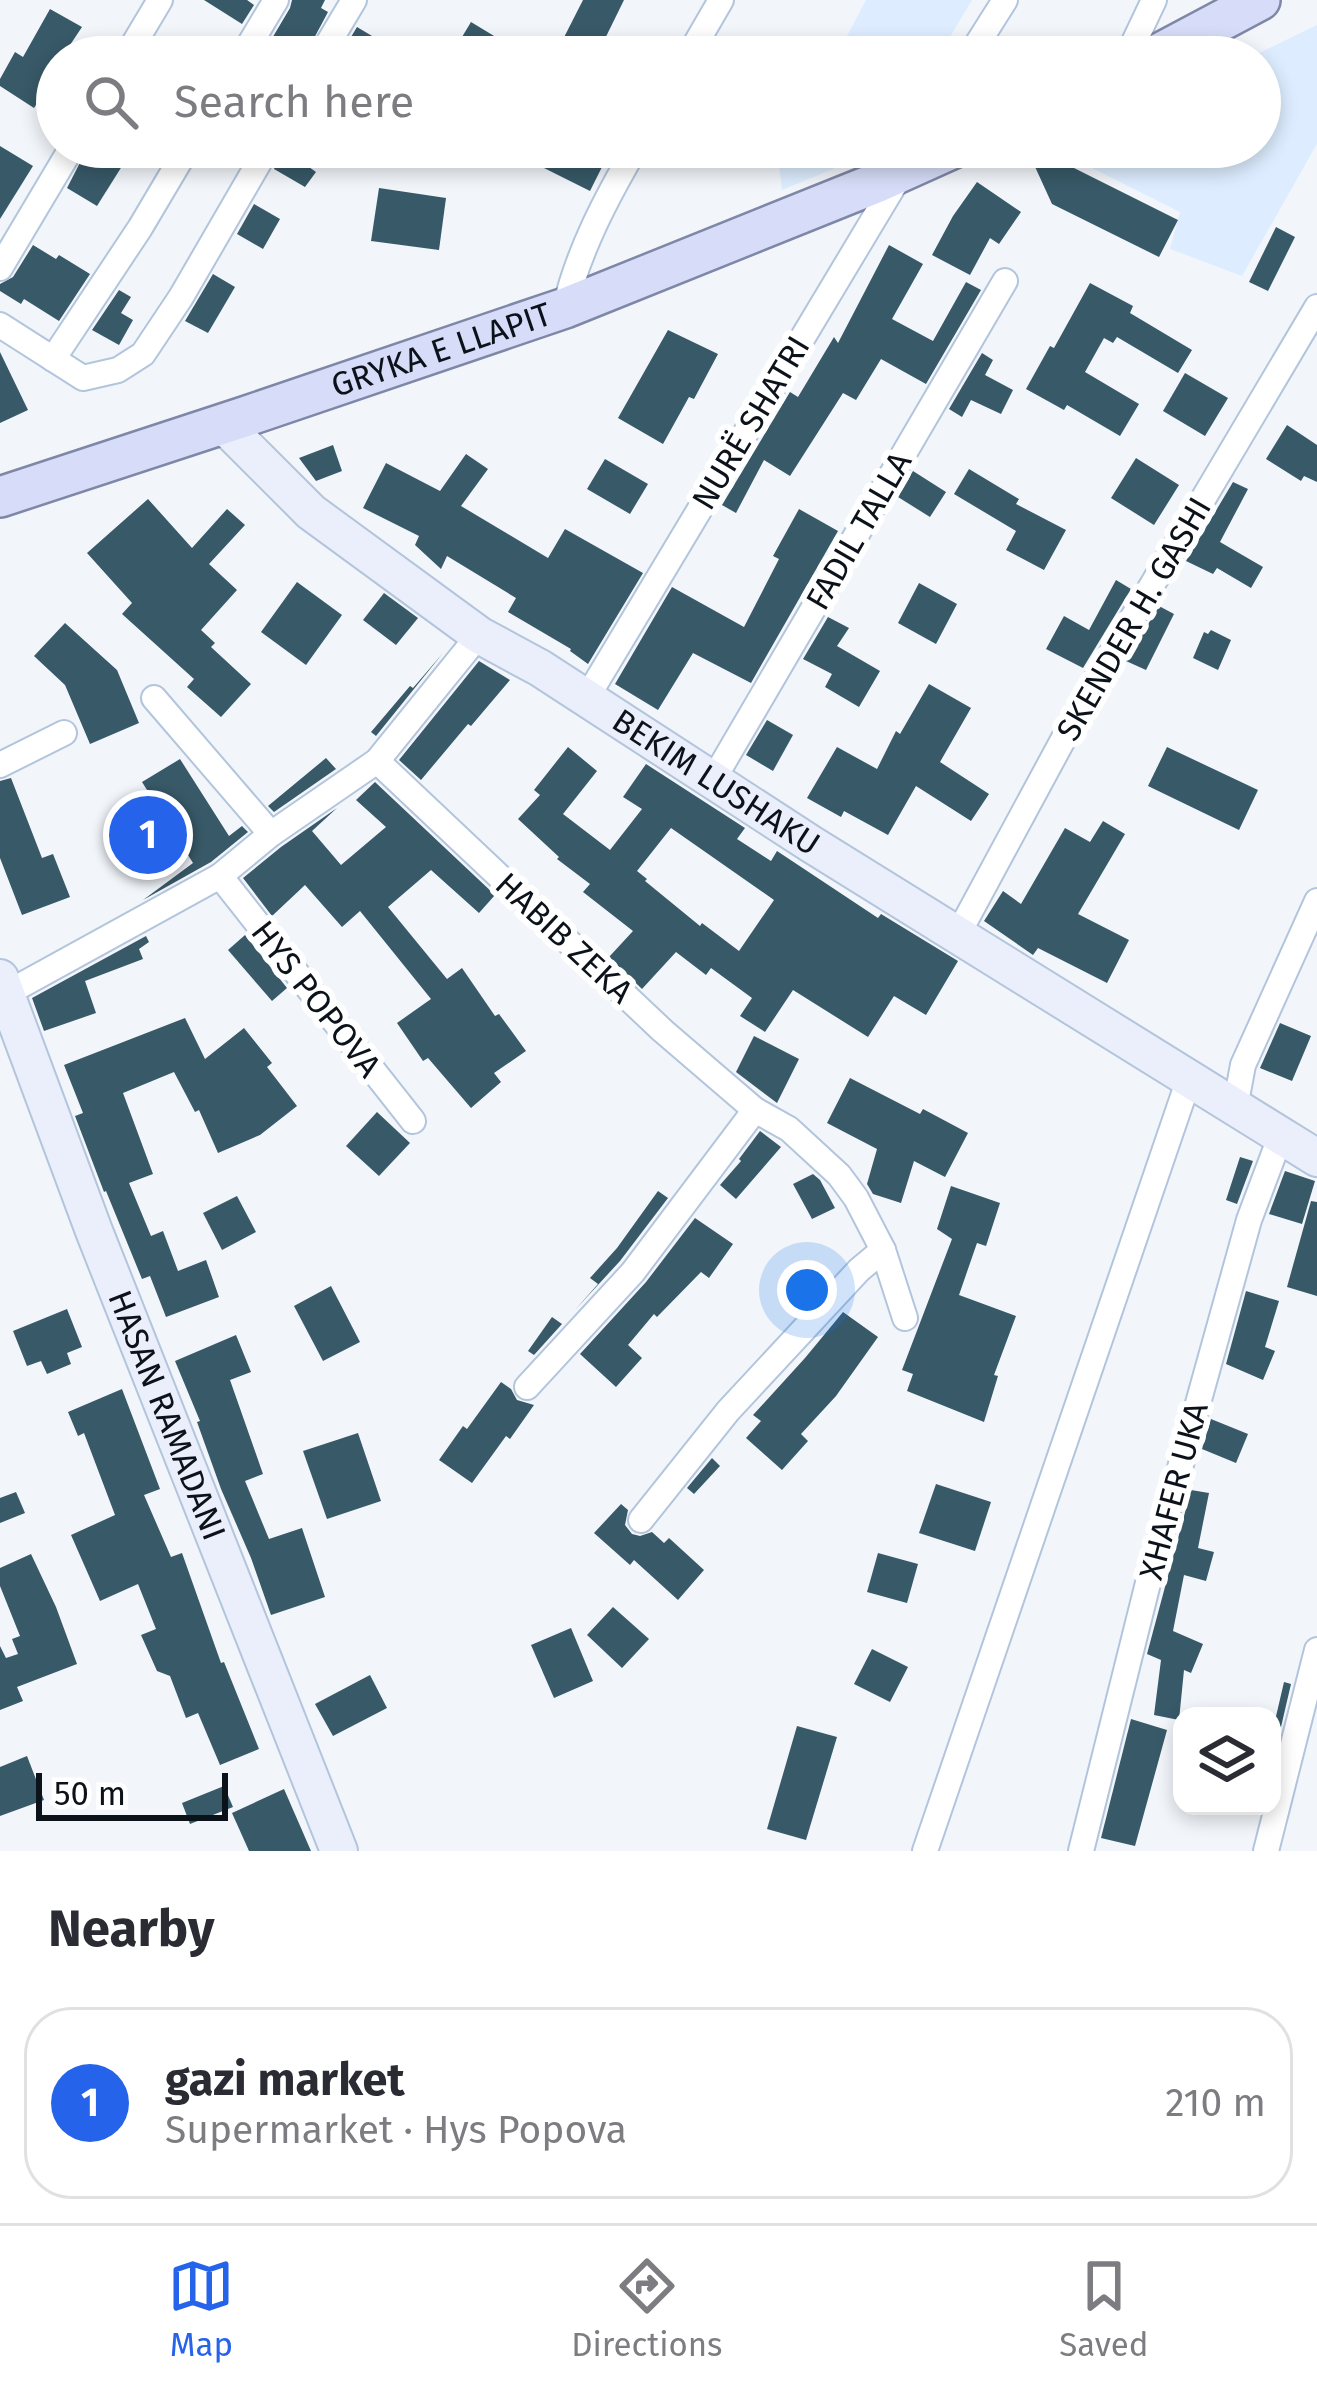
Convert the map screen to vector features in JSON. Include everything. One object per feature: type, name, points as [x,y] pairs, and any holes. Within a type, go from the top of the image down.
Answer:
[{"type":"main road","points":[[1189,36],[1242,5]]},
{"type":"main road","name":"GRYKA E LLAPIT","points":[[0,497],[565,308],[884,168]]},
{"type":"street","points":[[139,36],[160,0]]},
{"type":"street","points":[[255,36],[276,0]]},
{"type":"street","points":[[333,36],[354,0]]},
{"type":"street","points":[[700,36],[721,0]]},
{"type":"street","points":[[966,36],[988,0]]},
{"type":"street","points":[[983,36],[1006,0]]},
{"type":"street","points":[[1136,36],[1154,0]]},
{"type":"street","points":[[0,268],[60,168]]},
{"type":"street","points":[[53,358],[176,168]]},
{"type":"street","points":[[0,326],[83,378],[118,370],[142,354],[181,297],[256,168]]},
{"type":"street","points":[[565,308],[572,279],[624,168]]},
{"type":"street","name":"NURË SHATRI","points":[[586,700],[895,168]]},
{"type":"street","name":"FADIL TALLA","points":[[713,780],[1005,281]]},
{"type":"street","name":"SKENDER H. GASHI","points":[[957,936],[1091,688],[1317,307]]},
{"type":"street","name":"BEKIM LUSHAKU","points":[[223,424],[311,512],[479,635],[540,668],[957,936],[1317,1158]]},
{"type":"street","points":[[2,990],[220,876],[271,834],[377,761],[479,635]]},
{"type":"street","points":[[154,698],[271,834]]},
{"type":"street","points":[[0,765],[64,733]]},
{"type":"street","name":"HABIB ZEKA","points":[[377,761],[663,1031],[754,1110],[789,1129],[839,1174],[883,1250],[905,1318]]},
{"type":"street","name":"HYS POPOVA","points":[[220,876],[413,1121]]},
{"type":"street","points":[[1235,1108],[1243,1065],[1317,901]]},
{"type":"street","name":"HASAN RAMADANI","points":[[2,990],[339,1851]]},
{"type":"street","points":[[925,1851],[1189,1079]]},
{"type":"street","points":[[527,1387],[633,1272],[754,1110]]},
{"type":"street","name":"XHAFER UKA","points":[[1081,1851],[1148,1583],[1249,1220],[1281,1135]]},
{"type":"street","points":[[641,1520],[728,1412],[883,1250]]},
{"type":"street","points":[[1267,1851],[1317,1649]]},
{"type":"shaded area","points":[[866,0],[972,0],[951,36],[847,36]]},
{"type":"shaded area","points":[[1317,25],[1317,144],[1242,276],[1170,249],[1180,212],[1092,168],[1281,168],[1281,42]]},
{"type":"shaded area","points":[[779,168],[835,168],[782,190]]},
{"type":"building","points":[[204,0],[247,0],[254,5],[242,24]]},
{"type":"building","points":[[292,0],[325,0],[321,8],[328,12],[315,36],[273,36]]},
{"type":"building","points":[[583,0],[624,0],[606,36],[565,36]]},
{"type":"building","points":[[50,9],[82,27],[76,36],[36,36],[34,108],[0,86],[15,52],[23,57]]},
{"type":"building","points":[[471,22],[494,36],[463,36]]},
{"type":"building","points":[[357,27],[372,36],[352,36]]},
{"type":"building","points":[[0,146],[33,166],[0,219]]},
{"type":"building","points":[[77,168],[121,168],[97,206],[67,188]]},
{"type":"building","points":[[310,168],[316,172],[305,187],[274,169]]},
{"type":"building","points":[[544,168],[602,168],[590,191]]},
{"type":"building","points":[[1036,168],[1074,168],[1178,220],[1159,257],[1052,204]]},
{"type":"building","points":[[977,182],[1021,212],[999,244],[990,238],[970,275],[932,255]]},
{"type":"building","points":[[379,188],[446,198],[439,250],[371,241]]},
{"type":"building","points":[[254,204],[280,219],[263,249],[237,234]]},
{"type":"building","points":[[1276,227],[1295,237],[1268,291],[1249,282]]},
{"type":"building","points":[[33,245],[90,274],[59,321],[24,299],[21,304],[0,291],[0,284],[13,277]]},
{"type":"building","points":[[889,245],[923,264],[892,319],[933,341],[966,282],[981,290],[926,384],[881,359],[856,400],[843,393],[790,476],[764,460],[736,513],[722,505],[790,392],[798,397],[834,337],[838,343]]},
{"type":"building","points":[[213,274],[235,287],[208,333],[185,321]]},
{"type":"building","points":[[1090,283],[1133,306],[1130,313],[1192,350],[1178,373],[1117,337],[1113,343],[1104,338],[1085,372],[1139,404],[1120,436],[1067,405],[1064,410],[1026,389]]},
{"type":"building","points":[[119,290],[131,297],[121,313],[133,320],[119,345],[92,330]]},
{"type":"building","points":[[668,330],[718,354],[663,444],[618,418]]},
{"type":"building","points":[[0,352],[28,410],[0,423]]},
{"type":"building","points":[[982,353],[993,360],[985,375],[1013,390],[1001,414],[971,400],[962,417],[949,409]]},
{"type":"building","points":[[1185,373],[1228,398],[1205,436],[1163,411]]},
{"type":"building","points":[[1287,425],[1317,445],[1317,482],[1304,476],[1301,481],[1266,459]]},
{"type":"building","points":[[333,445],[342,471],[316,481],[299,458]]},
{"type":"building","points":[[466,454],[488,469],[461,506],[548,558],[565,529],[643,573],[588,664],[508,612],[516,598],[447,556],[441,569],[415,545],[419,536],[363,508],[386,463],[440,491]]},
{"type":"building","points":[[1136,458],[1179,485],[1154,525],[1111,498]]},
{"type":"building","points":[[605,459],[648,484],[630,514],[587,489]]},
{"type":"building","points":[[969,469],[1019,499],[1016,504],[1066,530],[1044,570],[1006,550],[1016,531],[954,494]]},
{"type":"building","points":[[913,471],[946,492],[930,517],[898,497]]},
{"type":"building","points":[[1233,482],[1248,489],[1220,542],[1263,567],[1251,588],[1217,568],[1213,574],[1186,561]]},
{"type":"building","points":[[148,499],[192,548],[227,509],[245,525],[209,564],[237,590],[201,630],[215,643],[211,647],[251,684],[221,717],[187,687],[194,679],[122,614],[132,603],[87,553]]},
{"type":"building","points":[[799,509],[838,531],[751,683],[693,653],[658,710],[615,684],[672,587],[744,627],[779,559],[773,556]]},
{"type":"building","points":[[1116,580],[1131,589],[1083,668],[1046,649],[1064,616],[1089,630]]},
{"type":"building","points":[[297,582],[342,615],[306,665],[261,632]]},
{"type":"building","points":[[919,583],[957,604],[936,644],[898,623]]},
{"type":"building","points":[[384,593],[418,618],[396,645],[363,620]]},
{"type":"building","points":[[1159,606],[1174,614],[1146,670],[1126,661]]},
{"type":"building","points":[[828,617],[849,628],[837,646],[880,671],[859,707],[825,687],[832,674],[803,659]]},
{"type":"building","points":[[65,623],[117,670],[139,723],[90,744],[65,685],[34,656]]},
{"type":"building","points":[[1211,630],[1231,640],[1218,670],[1193,658],[1204,632]]},
{"type":"building","points":[[443,653],[376,736],[371,732],[410,686]]},
{"type":"building","points":[[479,661],[510,680],[421,780],[399,760]]},
{"type":"building","points":[[929,684],[971,708],[940,762],[989,794],[971,821],[916,786],[888,835],[807,798],[837,747],[877,769],[896,731],[900,734]]},
{"type":"building","points":[[767,720],[793,735],[773,771],[746,755]]},
{"type":"building","points":[[568,747],[597,771],[563,814],[610,850],[642,809],[623,797],[646,764],[745,828],[737,839],[771,861],[777,851],[878,918],[881,914],[958,961],[926,1015],[894,996],[868,1037],[793,990],[765,1032],[740,1016],[752,998],[711,968],[706,975],[676,952],[642,989],[609,957],[633,931],[583,892],[590,884],[518,819],[540,795],[534,790]],"holes":[[[671,828],[774,900],[739,951],[702,923],[700,926],[637,871]]]},
{"type":"building","points":[[1167,747],[1258,790],[1239,830],[1148,786]]},
{"type":"building","points":[[326,758],[336,769],[274,812],[268,806]]},
{"type":"building","points":[[180,759],[229,836],[242,826],[248,832],[211,862],[143,900],[193,863],[142,782]]},
{"type":"building","points":[[11,778],[42,858],[53,854],[70,897],[22,915],[0,858],[0,781]]},
{"type":"building","points":[[375,782],[495,895],[479,913],[431,870],[388,907],[447,979],[462,968],[526,1051],[494,1073],[501,1082],[471,1108],[428,1058],[423,1061],[397,1023],[431,999],[360,911],[342,927],[305,885],[272,916],[243,878],[337,808],[312,831],[341,865],[386,827],[356,800]]},
{"type":"building","points":[[1103,821],[1125,834],[1078,914],[1129,940],[1107,983],[1038,948],[1033,955],[984,921],[1003,891],[1021,904],[1065,828],[1090,842]]},
{"type":"building","points":[[245,935],[287,988],[272,1001],[228,950]]},
{"type":"building","points":[[146,936],[149,942],[139,949],[143,959],[85,981],[96,1013],[44,1031],[32,998]]},
{"type":"building","points":[[185,1018],[205,1059],[244,1028],[297,1106],[260,1135],[218,1153],[199,1110],[195,1112],[174,1072],[123,1093],[153,1174],[129,1183],[151,1236],[163,1231],[178,1271],[206,1260],[219,1297],[166,1317],[150,1276],[142,1279],[104,1192],[75,1116],[83,1113],[64,1065]]},
{"type":"building","points":[[1280,1023],[1311,1036],[1292,1081],[1260,1068]]},
{"type":"building","points":[[754,1036],[799,1059],[777,1103],[736,1072]]},
{"type":"building","points":[[850,1078],[968,1133],[945,1177],[914,1161],[901,1203],[873,1194],[867,1184],[877,1149],[827,1123]]},
{"type":"building","points":[[377,1112],[410,1143],[379,1176],[346,1146]]},
{"type":"building","points":[[760,1131],[781,1147],[736,1199],[720,1185]]},
{"type":"building","points":[[1240,1157],[1253,1161],[1237,1204],[1226,1200]]},
{"type":"building","points":[[1285,1171],[1315,1181],[1302,1224],[1269,1214]]},
{"type":"building","points":[[813,1174],[835,1208],[812,1219],[793,1184]]},
{"type":"building","points":[[951,1186],[1000,1203],[986,1246],[977,1243],[959,1295],[1016,1316],[994,1375],[998,1376],[984,1422],[907,1391],[913,1374],[902,1370],[952,1239],[937,1229]]},
{"type":"building","points":[[658,1191],[668,1198],[620,1261],[574,1311],[598,1284],[590,1278]]},
{"type":"building","points":[[237,1196],[256,1232],[222,1250],[203,1213]]},
{"type":"building","points":[[1311,1201],[1317,1202],[1317,1296],[1287,1287]]},
{"type":"building","points":[[695,1218],[733,1244],[709,1278],[701,1272],[628,1345],[642,1358],[616,1387],[580,1354],[646,1282]]},
{"type":"building","points":[[331,1286],[360,1342],[323,1361],[294,1306]]},
{"type":"building","points":[[1246,1291],[1279,1301],[1265,1347],[1275,1351],[1263,1380],[1226,1364]]},
{"type":"building","points":[[67,1309],[82,1347],[67,1353],[71,1364],[47,1374],[41,1361],[27,1366],[13,1331]]},
{"type":"building","points":[[843,1312],[878,1337],[836,1396],[801,1434],[808,1441],[782,1470],[746,1438],[761,1421],[753,1415]]},
{"type":"building","points":[[552,1317],[562,1324],[534,1355],[528,1351]]},
{"type":"building","points":[[236,1335],[251,1372],[230,1380],[263,1474],[245,1481],[269,1539],[302,1528],[325,1597],[271,1615],[175,1361]]},
{"type":"building","points":[[501,1382],[517,1400],[534,1405],[472,1483],[439,1460]]},
{"type":"building","points":[[122,1389],[160,1489],[144,1495],[171,1557],[182,1553],[221,1663],[259,1749],[220,1765],[198,1713],[186,1718],[170,1676],[157,1671],[141,1635],[156,1629],[138,1584],[100,1601],[71,1535],[115,1515],[84,1433],[78,1436],[68,1412]]},
{"type":"building","points":[[1211,1419],[1248,1434],[1236,1463],[1202,1449]]},
{"type":"building","points":[[358,1433],[381,1501],[327,1519],[303,1451]]},
{"type":"building","points":[[712,1458],[720,1466],[694,1494],[687,1488]]},
{"type":"building","points":[[936,1484],[991,1502],[975,1551],[919,1533]]},
{"type":"building","points":[[1191,1490],[1209,1493],[1198,1548],[1214,1552],[1206,1581],[1184,1575],[1173,1631],[1203,1644],[1191,1673],[1184,1670],[1180,1707],[1173,1707],[1173,1719],[1154,1715],[1161,1660],[1147,1654]]},
{"type":"building","points":[[16,1492],[25,1513],[0,1523],[0,1498]]},
{"type":"building","points":[[621,1504],[628,1510],[625,1525],[632,1534],[652,1532],[664,1543],[669,1538],[704,1570],[678,1600],[634,1560],[630,1565],[594,1533]]},
{"type":"building","points":[[878,1553],[918,1564],[907,1603],[867,1592]]},
{"type":"building","points":[[31,1554],[77,1664],[17,1687],[23,1701],[0,1710],[0,1646],[6,1658],[18,1654],[12,1639],[20,1636],[0,1586],[0,1568]]},
{"type":"building","points":[[613,1607],[649,1639],[622,1668],[587,1635]]},
{"type":"building","points":[[571,1628],[593,1681],[554,1698],[531,1645]]},
{"type":"building","points":[[872,1649],[908,1667],[890,1702],[854,1684]]},
{"type":"building","points":[[370,1675],[387,1708],[333,1736],[315,1704]]},
{"type":"building","points":[[1284,1682],[1291,1684],[1281,1727],[1278,1707]]},
{"type":"building","points":[[1131,1719],[1167,1730],[1135,1846],[1101,1838]]},
{"type":"building","points":[[797,1726],[837,1737],[806,1840],[767,1829]]},
{"type":"building","points":[[27,1756],[44,1800],[0,1816],[0,1767]]},
{"type":"building","points":[[224,1786],[233,1807],[190,1824],[182,1803]]},
{"type":"building","points":[[284,1789],[311,1851],[249,1851],[232,1813]]},
{"type":"place","name":"gazi market","points":[[148,835]]}]
